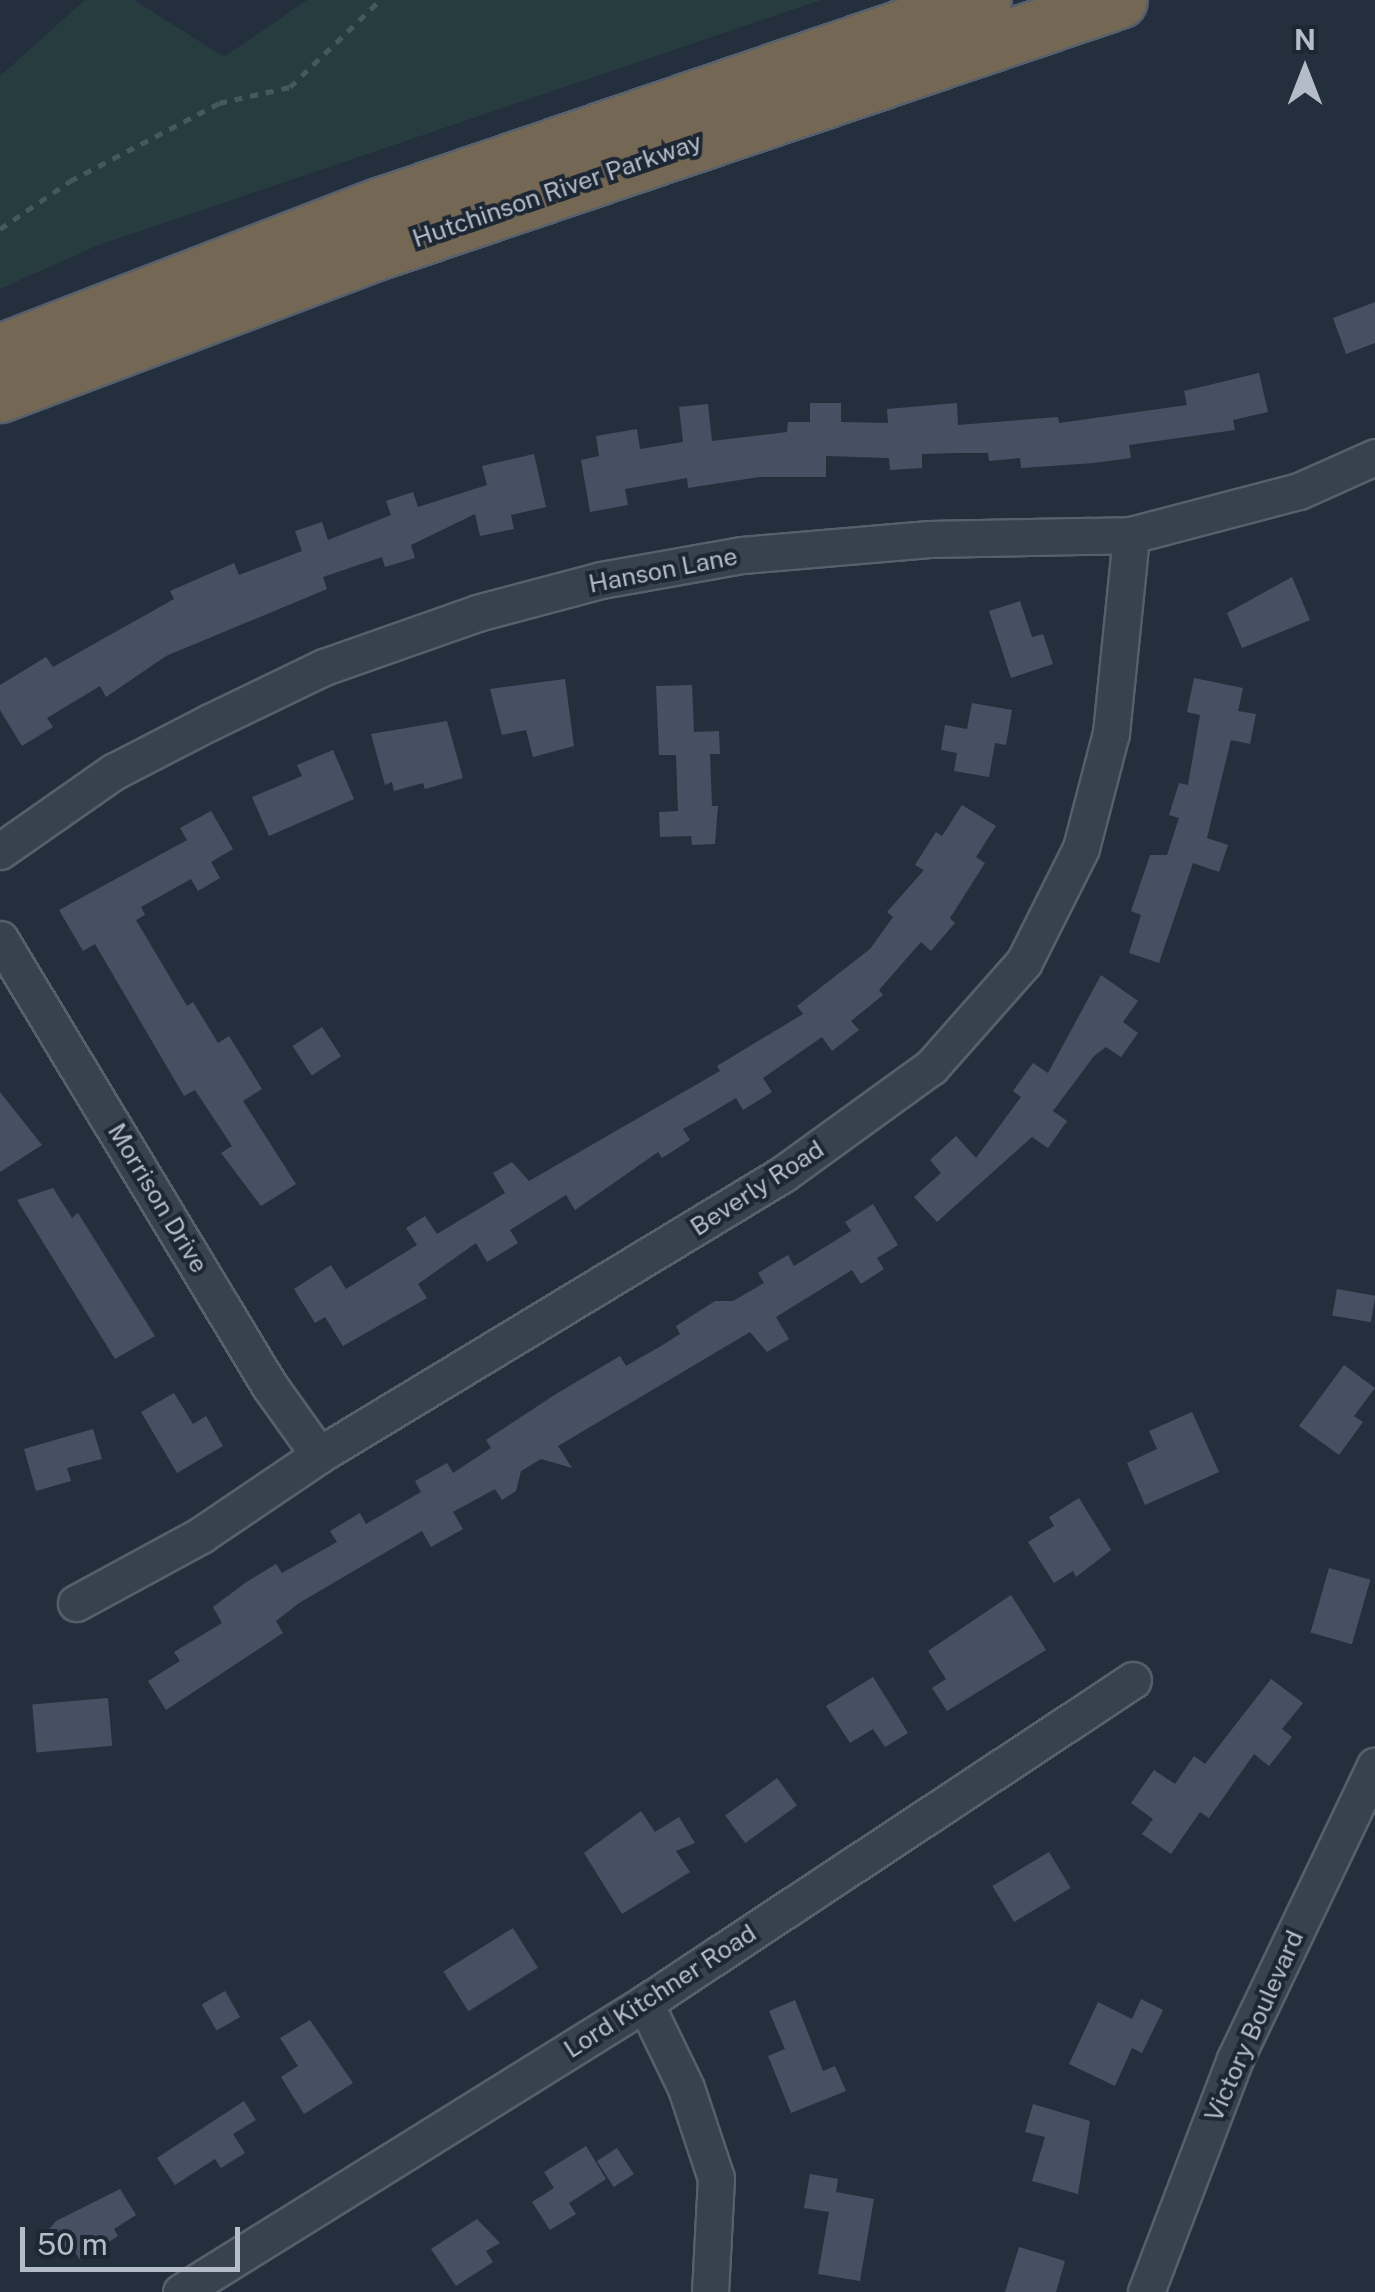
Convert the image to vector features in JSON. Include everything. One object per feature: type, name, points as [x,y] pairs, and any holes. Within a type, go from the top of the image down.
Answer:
[{"type":"highway","name":"Hutchinson River Parkway","points":[[0,352],[275,243],[983,0]]},
{"type":"highway","name":"Hutchinson River Parkway","points":[[0,394],[418,238],[1120,0]]},
{"type":"highway","points":[[0,420],[94,359]]},
{"type":"street","name":"Hanson Lane","points":[[0,852],[113,772],[210,722],[324,667],[477,613],[602,580],[761,553],[929,539],[1130,535],[1283,496],[1375,456]]},
{"type":"street","name":"Beverly Road","points":[[76,1602],[201,1535],[319,1455],[783,1174],[931,1067],[977,1020],[1024,962],[1081,848],[1112,734],[1130,535]]},
{"type":"street","name":"Morrison Drive","points":[[0,939],[270,1385],[319,1455]]},
{"type":"street","name":"Lord Kitchner Road","points":[[181,2292],[645,2004],[1133,1680]]},
{"type":"street","name":"Victory Boulevard","points":[[1146,2292],[1235,2060],[1375,1766]]},
{"type":"street","points":[[645,2004],[686,2088],[716,2178],[710,2292]]},
{"type":"path","points":[[0,229],[70,182],[219,102],[290,87],[380,0]]},
{"type":"green space","points":[[85,0],[134,0],[224,57],[307,0],[821,0],[96,246],[0,289],[0,76]]},
{"type":"building","points":[[1375,302],[1375,343],[1346,354],[1333,318]]},
{"type":"building","points":[[1259,373],[1268,412],[1233,420],[1235,430],[1129,445],[1131,458],[1094,463],[1021,468],[1020,458],[989,461],[988,453],[922,454],[922,468],[890,470],[889,458],[826,456],[826,477],[759,477],[688,488],[687,478],[625,489],[628,505],[590,512],[581,460],[599,456],[596,436],[637,429],[640,449],[683,442],[679,407],[708,404],[712,441],[787,432],[788,422],[810,422],[810,403],[841,403],[841,422],[888,423],[887,409],[957,403],[958,425],[1058,417],[1059,423],[1187,405],[1184,391]]},
{"type":"building","points":[[534,454],[546,507],[511,515],[514,529],[480,536],[475,514],[411,545],[415,558],[385,567],[382,557],[323,577],[327,589],[166,656],[106,697],[100,686],[47,718],[53,727],[22,746],[0,710],[0,685],[46,657],[53,667],[174,599],[170,591],[234,563],[239,575],[302,551],[295,531],[322,522],[328,540],[391,515],[386,501],[413,492],[418,507],[487,485],[482,466]]},
{"type":"building","points":[[1292,577],[1310,620],[1242,648],[1227,613]]},
{"type":"building","points":[[1020,601],[1032,637],[1043,634],[1053,664],[1011,678],[989,611]]},
{"type":"building","points":[[1194,678],[1243,688],[1238,711],[1256,714],[1250,744],[1231,740],[1207,838],[1228,845],[1219,872],[1193,863],[1159,963],[1129,953],[1141,915],[1131,911],[1150,855],[1167,855],[1179,818],[1169,815],[1179,783],[1188,785],[1200,715],[1187,712]]},
{"type":"building","points":[[565,679],[574,746],[533,757],[526,730],[502,735],[490,689]]},
{"type":"building","points":[[692,685],[694,732],[719,731],[720,754],[710,754],[712,806],[718,806],[715,844],[692,845],[691,836],[660,837],[659,812],[678,811],[676,755],[659,755],[656,686]]},
{"type":"building","points":[[972,703],[1012,710],[1006,745],[995,743],[989,777],[954,771],[957,753],[941,750],[945,725],[967,729]]},
{"type":"building","points":[[447,721],[463,778],[425,789],[423,783],[394,791],[392,782],[385,785],[371,734]]},
{"type":"building","points":[[333,750],[354,799],[269,836],[252,797],[302,776],[297,765]]},
{"type":"building","points":[[962,805],[996,826],[976,857],[985,863],[950,918],[955,923],[931,951],[921,942],[879,990],[883,995],[851,1021],[859,1030],[832,1051],[822,1037],[763,1078],[772,1092],[743,1110],[736,1098],[683,1129],[690,1140],[662,1158],[658,1152],[575,1210],[566,1195],[510,1230],[518,1243],[487,1262],[476,1243],[418,1284],[427,1298],[343,1346],[325,1317],[315,1323],[294,1289],[331,1265],[346,1289],[417,1245],[406,1228],[425,1216],[437,1234],[505,1193],[493,1173],[512,1162],[529,1181],[720,1071],[717,1066],[803,1014],[797,1006],[870,949],[893,917],[887,912],[924,870],[915,865],[936,832],[942,836]]},
{"type":"building","points":[[211,811],[233,849],[211,862],[220,878],[198,891],[191,879],[141,907],[145,915],[136,920],[187,1006],[193,1002],[218,1043],[229,1036],[262,1089],[243,1101],[296,1184],[261,1206],[221,1153],[232,1146],[195,1090],[184,1096],[95,944],[83,951],[59,910],[187,840],[180,828]]},
{"type":"building","points":[[1101,975],[1138,1001],[1123,1022],[1138,1033],[1121,1057],[1106,1047],[1094,1056],[1053,1111],[1067,1121],[1048,1148],[1032,1137],[937,1222],[914,1197],[941,1173],[930,1160],[956,1136],[976,1158],[1021,1097],[1013,1091],[1033,1063],[1048,1073]]},
{"type":"building","points":[[322,1027],[341,1056],[312,1075],[293,1046]]},
{"type":"building","points":[[0,1092],[42,1145],[0,1172]]},
{"type":"building","points":[[53,1188],[72,1218],[78,1213],[155,1336],[115,1359],[17,1200]]},
{"type":"building","points":[[873,1204],[898,1245],[877,1258],[884,1269],[861,1284],[852,1270],[776,1317],[789,1339],[767,1352],[750,1332],[558,1446],[572,1468],[541,1459],[521,1471],[516,1491],[502,1500],[495,1489],[453,1512],[463,1529],[431,1547],[422,1531],[299,1603],[276,1621],[283,1633],[166,1710],[148,1681],[180,1661],[174,1652],[222,1623],[213,1607],[245,1583],[276,1564],[282,1573],[337,1542],[330,1531],[360,1513],[366,1524],[421,1492],[415,1481],[447,1463],[453,1473],[491,1448],[486,1440],[556,1394],[620,1356],[626,1366],[661,1346],[680,1334],[676,1326],[715,1301],[733,1301],[764,1283],[758,1273],[788,1255],[794,1266],[851,1231],[845,1222]]},
{"type":"building","points":[[1337,1289],[1375,1296],[1371,1322],[1332,1316]]},
{"type":"building","points":[[1344,1365],[1375,1388],[1354,1416],[1363,1422],[1339,1455],[1299,1426]]},
{"type":"building","points":[[174,1393],[193,1424],[206,1416],[223,1446],[177,1473],[141,1412]]},
{"type":"building","points":[[1192,1412],[1219,1472],[1145,1505],[1127,1463],[1157,1449],[1149,1431]]},
{"type":"building","points":[[93,1429],[102,1459],[67,1468],[71,1481],[36,1491],[24,1449]]},
{"type":"building","points":[[1079,1498],[1111,1550],[1076,1577],[1073,1571],[1054,1583],[1028,1542],[1054,1526],[1049,1517]]},
{"type":"building","points":[[1329,1568],[1370,1580],[1352,1644],[1311,1632]]},
{"type":"building","points":[[1011,1595],[1046,1650],[947,1711],[932,1688],[946,1679],[928,1651]]},
{"type":"building","points":[[873,1677],[908,1733],[885,1747],[873,1729],[850,1743],[826,1706]]},
{"type":"building","points":[[1271,1679],[1303,1703],[1282,1729],[1292,1737],[1269,1766],[1254,1754],[1209,1818],[1200,1812],[1171,1854],[1142,1834],[1153,1819],[1131,1803],[1154,1770],[1175,1784],[1194,1756],[1205,1764]]},
{"type":"building","points":[[108,1698],[112,1746],[36,1752],[32,1705]]},
{"type":"building","points":[[777,1778],[797,1806],[745,1843],[725,1816]]},
{"type":"building","points":[[641,1811],[655,1832],[679,1817],[695,1843],[676,1851],[690,1872],[622,1914],[584,1853]]},
{"type":"building","points":[[1049,1852],[1071,1888],[1014,1922],[992,1886]]},
{"type":"building","points":[[513,1928],[538,1968],[468,2011],[443,1971]]},
{"type":"building","points":[[225,1991],[240,2017],[217,2030],[202,2004]]},
{"type":"building","points":[[1141,1999],[1163,2010],[1142,2053],[1132,2048],[1115,2086],[1069,2064],[1098,2002],[1132,2019]]},
{"type":"building","points":[[795,2000],[823,2071],[835,2066],[846,2091],[791,2113],[768,2056],[785,2049],[769,2011]]},
{"type":"building","points":[[310,2020],[353,2083],[304,2114],[281,2077],[298,2066],[280,2038]]},
{"type":"building","points":[[244,2101],[256,2120],[233,2134],[245,2153],[221,2168],[215,2159],[175,2185],[157,2158]]},
{"type":"building","points":[[1033,2104],[1090,2121],[1078,2194],[1032,2181],[1045,2137],[1025,2132]]},
{"type":"building","points":[[586,2146],[606,2179],[569,2203],[576,2214],[550,2230],[532,2202],[554,2188],[544,2172]]},
{"type":"building","points":[[617,2148],[634,2174],[614,2187],[597,2161]]},
{"type":"building","points":[[810,2174],[838,2179],[836,2192],[874,2199],[860,2281],[818,2274],[829,2212],[804,2208]]},
{"type":"building","points":[[120,2189],[136,2215],[114,2229],[118,2236],[80,2260],[71,2245],[60,2252],[47,2232],[56,2221]]},
{"type":"building","points":[[477,2219],[500,2243],[486,2251],[493,2262],[456,2286],[431,2249]]},
{"type":"building","points":[[1019,2247],[1065,2261],[1056,2292],[1005,2292]]}]
